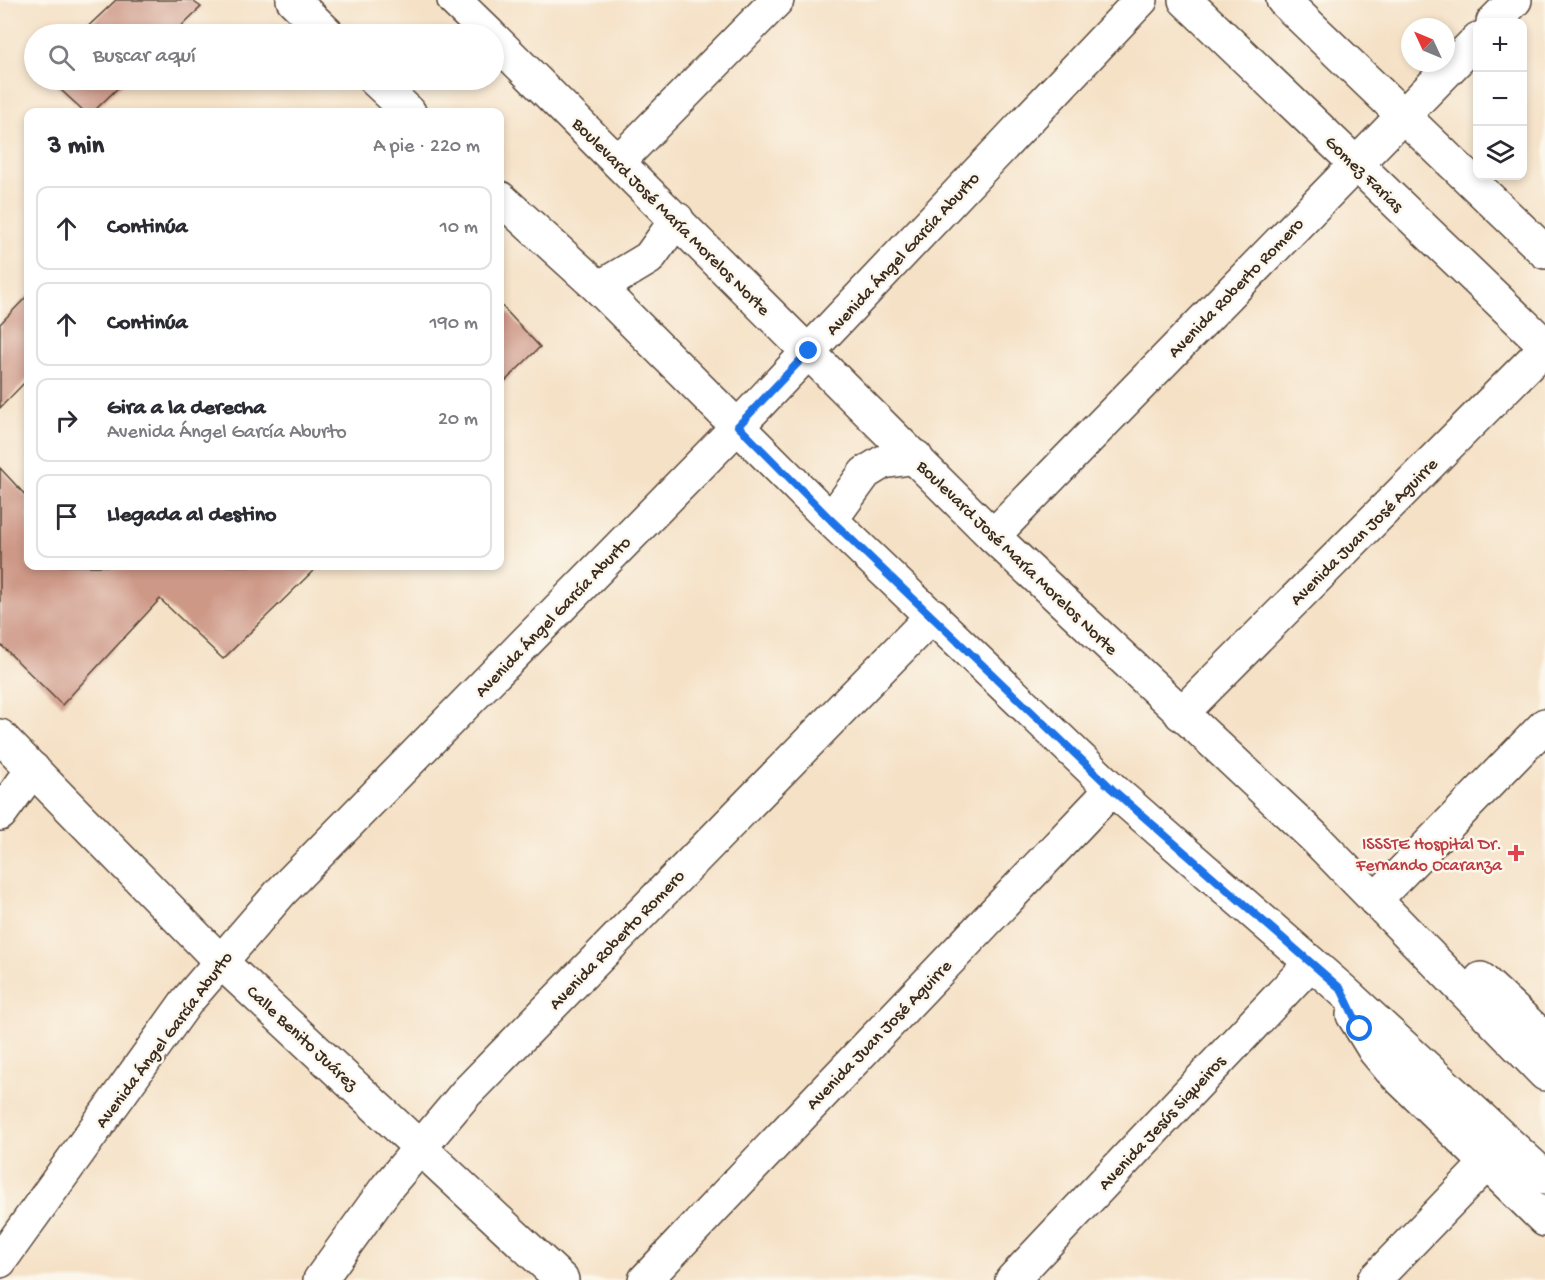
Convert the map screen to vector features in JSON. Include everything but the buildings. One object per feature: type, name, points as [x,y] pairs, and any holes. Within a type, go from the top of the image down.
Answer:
[{"type":"street","points":[[293,0],[318,24]]},
{"type":"street","points":[[454,0],[479,24]]},
{"type":"street","points":[[618,162],[777,0]]},
{"type":"street","name":"Avenida Ángel García Aburto","points":[[0,1261],[187,1001],[281,892],[738,426],[1140,0]]},
{"type":"street","name":"Gomez Farias","points":[[1185,0],[1545,347]]},
{"type":"street","points":[[1282,0],[1545,252]]},
{"type":"street","points":[[1497,18],[1515,0]]},
{"type":"street","name":"Avenida Roberto Romero","points":[[993,536],[1473,44]]},
{"type":"street","name":"Boulevard José María Morelos Norte","points":[[504,49],[993,536],[1180,714],[1314,837],[1545,1074]]},
{"type":"street","points":[[386,90],[405,108]]},
{"type":"street","points":[[504,202],[598,288],[831,520],[933,615],[1112,789],[1341,989],[1545,1177]]},
{"type":"street","points":[[598,288],[649,258],[677,219]]},
{"type":"street","name":"Avenida Juan José Aguirre","points":[[1180,714],[1545,347]]},
{"type":"street","points":[[831,520],[864,473],[883,462],[916,457]]},
{"type":"street","name":"Avenida Roberto Romero","points":[[320,1280],[420,1146],[474,1084],[933,615]]},
{"type":"street","points":[[1375,900],[1545,725]]},
{"type":"street","name":"Calle Benito Juárez","points":[[0,736],[220,961],[562,1280]]},
{"type":"street","points":[[0,814],[33,769]]},
{"type":"street","name":"Avenida Juan José Aguirre","points":[[645,1280],[1112,789]]},
{"type":"street","points":[[1416,944],[1467,967],[1545,1039]]},
{"type":"street","name":"Avenida Jesús Siqueiros","points":[[1012,1280],[1311,963]]},
{"type":"street","points":[[1341,989],[1360,1029],[1375,1051],[1545,1220]]},
{"type":"street","points":[[1374,1280],[1487,1163]]},
{"type":"place","name":"ISSSTE Hospital Dr. Fernando Ocaranza","points":[[1516,853]]},
{"type":"route","points":[[809,351],[738,426],[831,520],[933,615],[1112,789],[1341,989],[1360,1029]]}]
